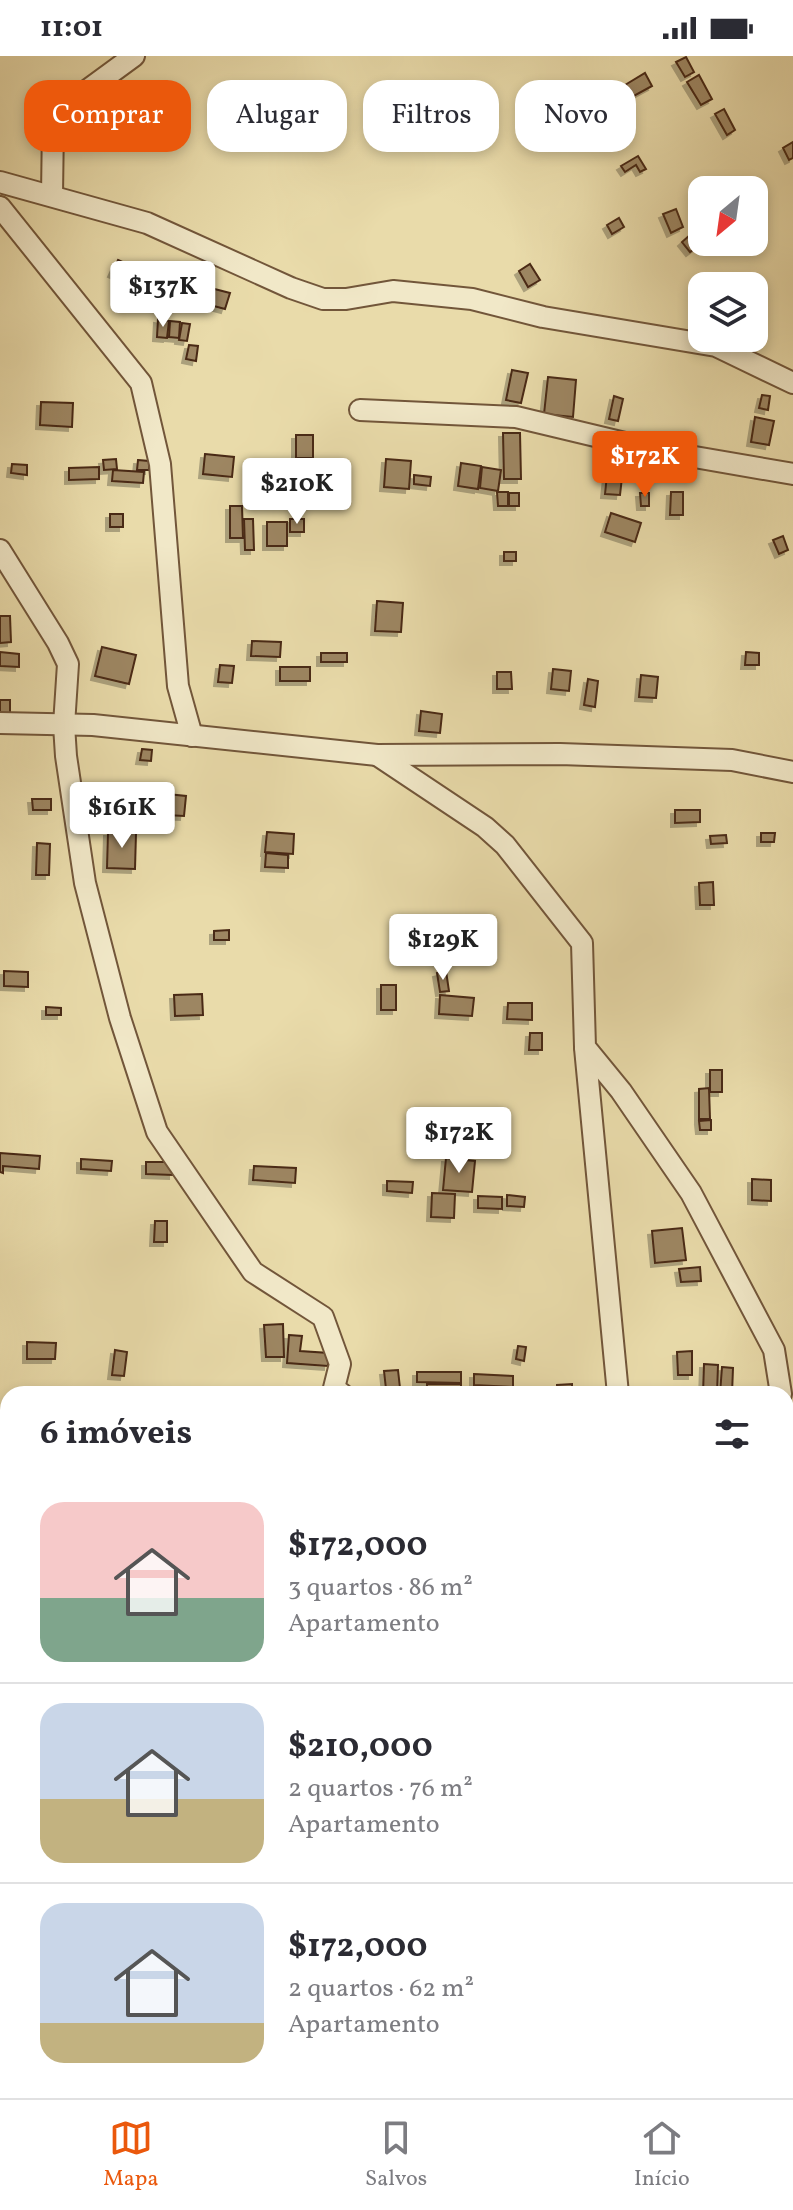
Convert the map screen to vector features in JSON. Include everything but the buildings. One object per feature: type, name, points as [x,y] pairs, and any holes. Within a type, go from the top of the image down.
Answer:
[{"type":"street","points":[[52,195],[53,123],[63,108],[134,56]]},
{"type":"street","points":[[0,182],[147,223],[291,288],[323,299],[346,299],[393,291],[472,299],[543,317],[716,346],[793,383]]},
{"type":"street","points":[[0,207],[141,383],[160,464],[178,686],[192,736]]},
{"type":"street","points":[[360,410],[516,417],[654,450],[793,474]]},
{"type":"street","points":[[0,550],[68,664],[64,725],[66,756],[85,883],[120,1018],[157,1132],[253,1272],[323,1317],[340,1364],[334,1386]]},
{"type":"street","points":[[0,723],[64,725],[377,755],[560,754],[732,760],[793,772]]},
{"type":"street","points":[[377,755],[485,827],[505,845],[582,943],[585,1047],[617,1386]]},
{"type":"street","points":[[585,1047],[621,1091],[691,1193],[774,1350],[780,1386]]}]
